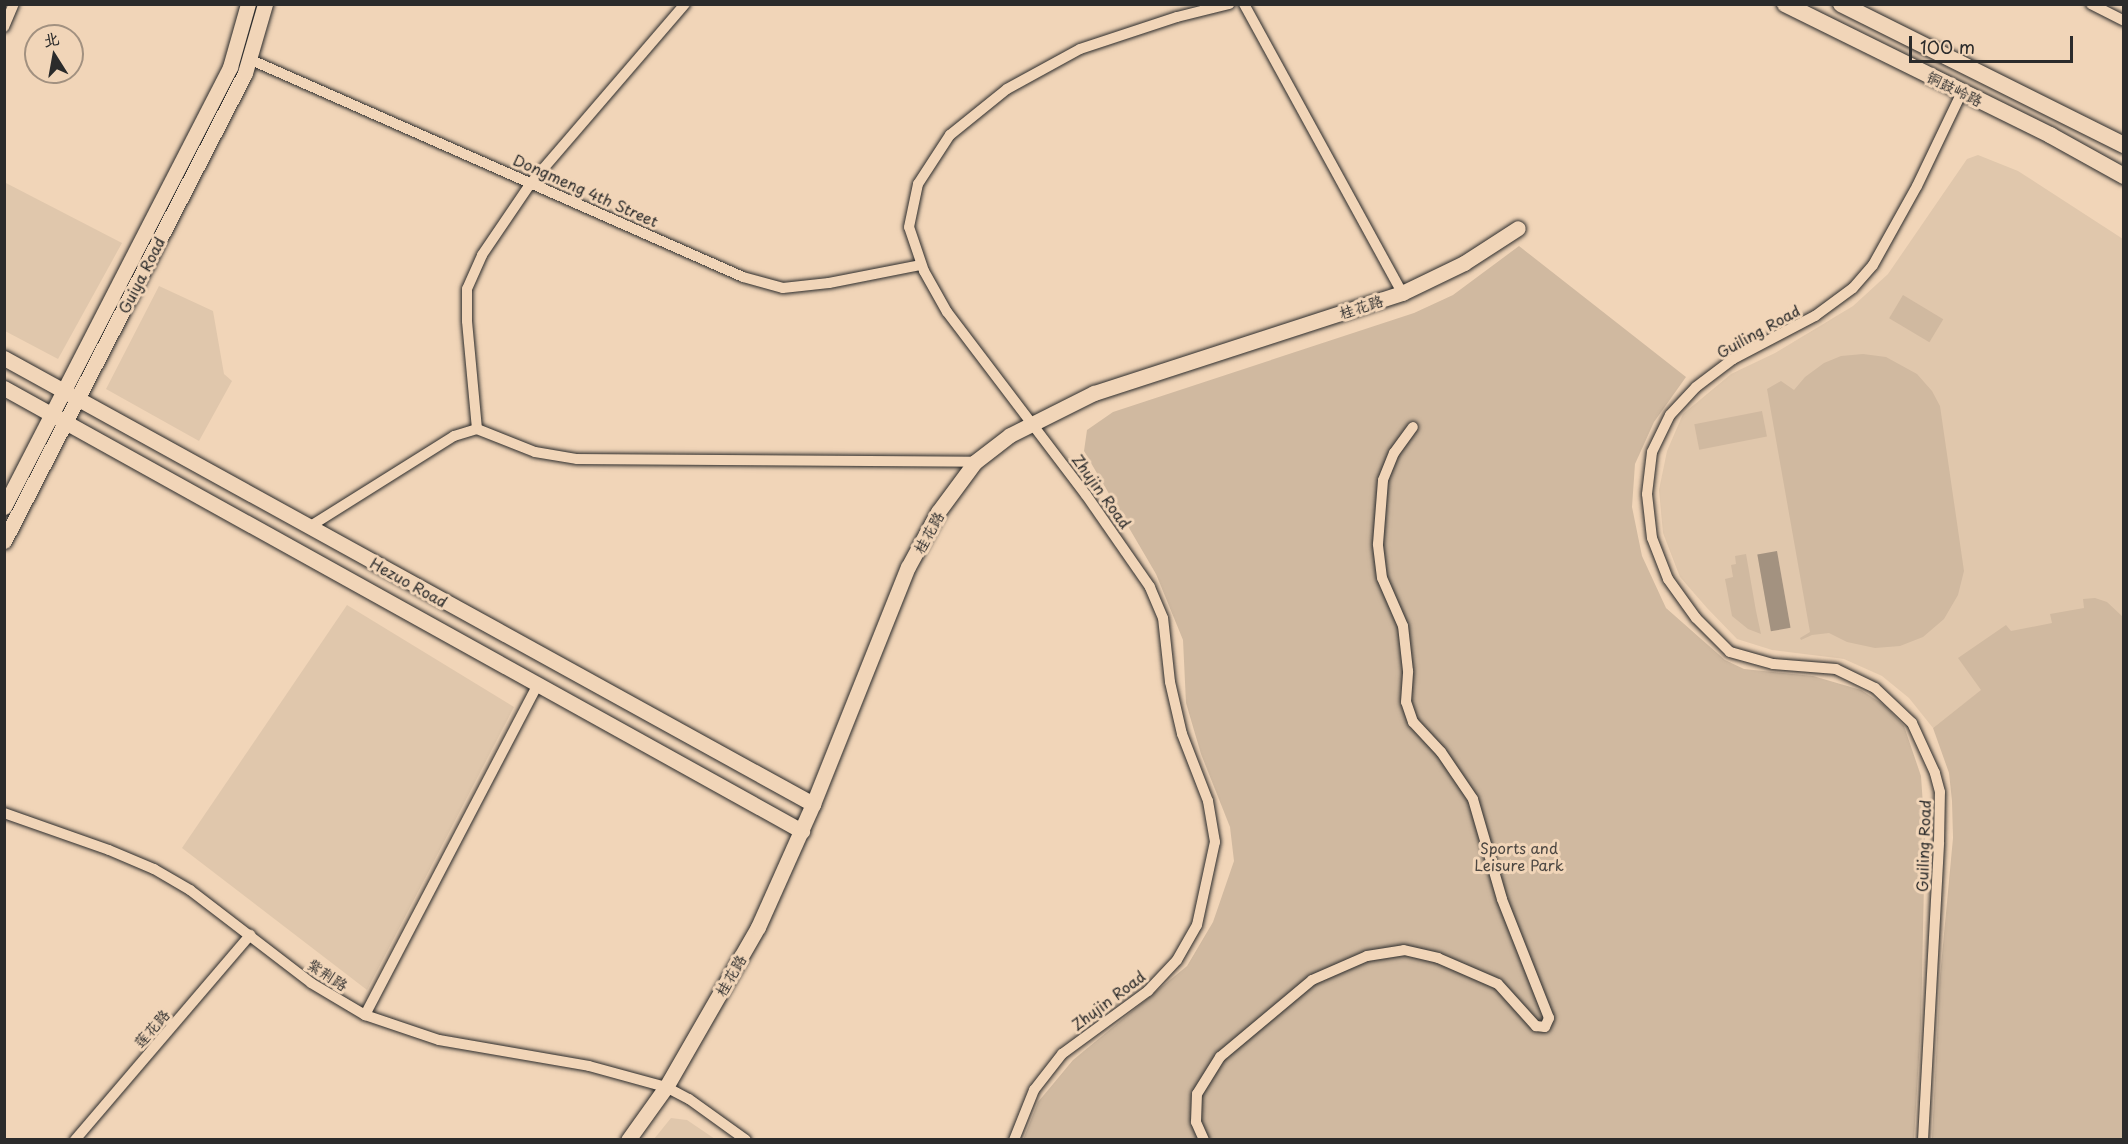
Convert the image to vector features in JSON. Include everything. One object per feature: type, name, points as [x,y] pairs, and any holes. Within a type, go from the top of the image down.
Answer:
[{"type":"main road","name":"铜鼓岭路","points":[[1785,4],[2050,135],[2124,176]]},
{"type":"main road","name":"铜鼓岭路","points":[[1841,4],[2124,145]]},
{"type":"main road","points":[[1871,47],[1882,24]]},
{"type":"street","points":[[4,27],[14,4]]},
{"type":"street","name":"Guiya Road","points":[[4,541],[59,418],[63,392],[230,67],[248,4]]},
{"type":"street","name":"Guiya Road","points":[[4,507],[59,418],[77,399],[245,73],[265,4]]},
{"type":"street","points":[[477,429],[467,321],[467,290],[482,255],[531,183],[685,4]]},
{"type":"street","name":"Zhujin Road","points":[[1014,1140],[1034,1090],[1062,1054],[1148,991],[1177,960],[1197,925],[1215,842],[1208,801],[1182,734],[1170,682],[1163,618],[1150,587],[1033,423],[947,312],[921,265],[909,227],[918,184],[950,135],[1007,89],[1080,49],[1177,17],[1229,4]]},
{"type":"street","points":[[1244,4],[1402,292]]},
{"type":"street","points":[[2091,4],[2124,21]]},
{"type":"street","name":"Dongmeng 4th Street","points":[[249,59],[743,277],[783,288],[829,283],[921,265]]},
{"type":"street","name":"Guiling Road","points":[[1923,1140],[1939,842],[1940,792],[1935,773],[1912,723],[1875,688],[1836,669],[1773,664],[1730,652],[1696,618],[1668,579],[1652,538],[1647,494],[1652,452],[1670,415],[1696,387],[1733,359],[1815,316],[1854,288],[1874,265],[1917,186],[1962,92]]},
{"type":"street","name":"桂花路","points":[[627,1140],[666,1088],[758,927],[802,831],[908,567],[938,512],[975,462],[1010,435],[1094,393],[1402,292],[1464,263],[1518,228]]},
{"type":"street","name":"Hezuo Road","points":[[4,358],[813,804]]},
{"type":"street","points":[[4,387],[802,831]]},
{"type":"street","points":[[1204,1140],[1196,1122],[1197,1094],[1220,1057],[1312,980],[1367,956],[1404,950],[1438,958],[1498,984],[1536,1026],[1545,1027],[1549,1018],[1502,898],[1473,800],[1441,752],[1413,722],[1406,702],[1408,671],[1403,626],[1382,578],[1378,544],[1383,480],[1394,453],[1413,427]]},
{"type":"street","points":[[309,527],[454,436],[477,429],[535,452],[577,459],[975,462]]},
{"type":"street","points":[[365,1015],[538,684]]},
{"type":"street","name":"紫荆路","points":[[4,813],[109,850],[154,869],[190,890],[311,983],[365,1015],[440,1040],[589,1066],[666,1088]]},
{"type":"street","name":"莲花路","points":[[75,1140],[250,935]]},
{"type":"street","points":[[666,1088],[689,1099],[747,1140]]},
{"type":"shaded area","points":[[1978,155],[2018,171],[2123,239],[2123,625],[2045,641],[1933,728],[1909,698],[1882,676],[1844,659],[1772,650],[1737,639],[1680,577],[1663,533],[1659,490],[1667,451],[1683,414],[1731,374],[1775,353],[1853,306],[1888,274],[1967,159]]},
{"type":"shaded area","points":[[4,182],[122,243],[58,359],[5,331]]},
{"type":"shaded area","points":[[159,286],[213,311],[224,374],[232,381],[199,441],[106,389]]},
{"type":"shaded area","points":[[1777,551],[1791,628],[1771,631],[1757,554]]},
{"type":"shaded area","points":[[347,605],[514,707],[367,990],[182,848]]},
{"type":"shaded area","points":[[671,1118],[687,1120],[715,1139],[654,1139]]},
{"type":"green space","name":"Sports and Leisure Park","points":[[1519,246],[1686,377],[1654,422],[1635,464],[1632,507],[1642,556],[1666,608],[1725,660],[1744,669],[1813,676],[1861,690],[1884,705],[1904,726],[1921,776],[1925,835],[1921,1025],[1914,1139],[1023,1140],[1038,1102],[1073,1060],[1187,966],[1213,922],[1234,861],[1230,827],[1201,754],[1186,703],[1183,640],[1156,574],[1084,451],[1087,430],[1113,412],[1414,313],[1453,295]]},
{"type":"green space","points":[[1903,295],[1943,319],[1929,342],[1889,318]]},
{"type":"green space","points":[[1863,354],[1886,357],[1917,374],[1932,391],[1940,406],[1964,571],[1958,595],[1944,619],[1923,637],[1900,646],[1875,648],[1847,642],[1829,633],[1812,635],[1801,640],[1800,638],[1810,632],[1767,389],[1781,381],[1794,390],[1805,377],[1824,363],[1841,356]]},
{"type":"green space","points":[[1762,411],[1767,437],[1699,450],[1694,424]]},
{"type":"green space","points":[[1746,554],[1761,634],[1748,629],[1732,616],[1725,579],[1733,577],[1731,565],[1736,564],[1735,556]]},
{"type":"green space","points":[[2095,598],[2107,602],[2123,617],[2123,1139],[1932,1139],[1940,977],[1953,838],[1949,773],[1933,728],[1981,690],[1958,658],[2006,625],[2011,631],[2052,623],[2050,614],[2084,608],[2083,599]]}]
